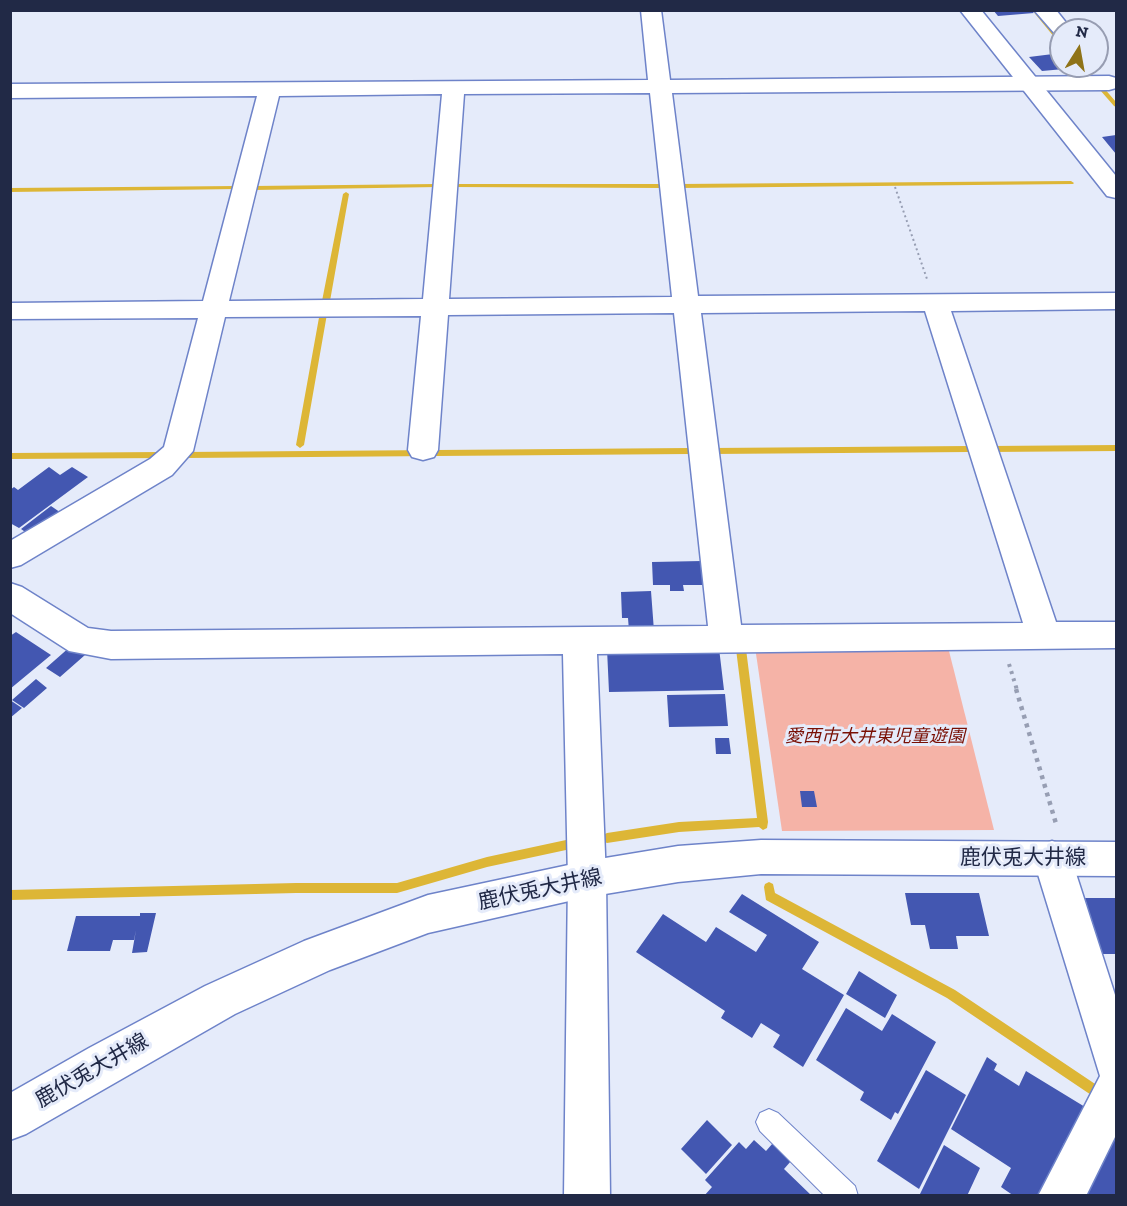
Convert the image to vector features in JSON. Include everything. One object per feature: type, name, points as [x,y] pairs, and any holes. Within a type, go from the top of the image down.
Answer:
[{"type":"street","points":[[651,10],[726,639]]},
{"type":"street","points":[[970,10],[1116,191]]},
{"type":"street","points":[[10,91],[1029,84],[1103,81]]},
{"type":"street","points":[[423,450],[454,87]]},
{"type":"street","points":[[10,556],[161,467],[178,451],[270,88]]},
{"type":"street","points":[[10,311],[1116,301]]},
{"type":"street","points":[[934,302],[1044,636]]},
{"type":"street","points":[[10,596],[81,641],[111,645],[1116,635]]},
{"type":"street","points":[[580,640],[587,879],[587,1196]]},
{"type":"street","name":"鹿伏兎大井線","points":[[10,1118],[104,1063],[220,1000],[318,955],[429,914],[587,879],[678,864],[761,857],[1116,859]]},
{"type":"street","points":[[1052,858],[1116,1062]]},
{"type":"street","points":[[1061,1196],[1113,1098]]},
{"type":"lane","points":[[769,1122],[844,1196]]},
{"type":"path","points":[[895,187],[934,302]]},
{"type":"path","points":[[1005,637],[1004,648],[1059,833],[1052,858]]},
{"type":"green space","name":"愛西市大井東児童遊園","points":[[947,643],[994,830],[782,831],[755,647]]},
{"type":"building","points":[[993,10],[1031,10],[1034,13],[998,16]]},
{"type":"building","points":[[1049,54],[1049,70],[1042,71],[1029,57]]},
{"type":"building","points":[[1116,135],[1116,154],[1102,137]]},
{"type":"building","points":[[49,467],[60,475],[72,467],[88,477],[19,528],[10,523],[10,490],[14,487],[18,490]]},
{"type":"building","points":[[51,506],[67,517],[31,536],[21,529]]},
{"type":"building","points":[[702,561],[705,585],[683,585],[684,591],[670,591],[670,585],[653,585],[652,562]]},
{"type":"building","points":[[651,591],[654,631],[629,631],[628,618],[622,618],[621,592]]},
{"type":"building","points":[[16,632],[51,655],[10,689],[10,636]]},
{"type":"building","points":[[71,646],[85,655],[60,677],[46,668]]},
{"type":"building","points":[[719,648],[724,690],[609,692],[607,649]]},
{"type":"building","points":[[36,679],[47,688],[24,708],[12,700]]},
{"type":"building","points":[[725,694],[728,726],[669,727],[667,695]]},
{"type":"building","points":[[10,700],[22,708],[10,718]]},
{"type":"building","points":[[715,738],[729,738],[731,754],[716,754]]},
{"type":"building","points":[[800,791],[814,791],[817,807],[802,807]]},
{"type":"building","points":[[905,893],[979,893],[989,936],[956,936],[958,949],[930,949],[925,925],[911,925]]},
{"type":"building","points":[[742,894],[819,942],[802,969],[844,995],[803,1067],[773,1047],[780,1035],[761,1023],[752,1038],[721,1018],[725,1011],[636,952],[663,914],[706,942],[716,927],[756,952],[767,935],[729,912]]},
{"type":"building","points":[[1085,898],[1116,898],[1116,954],[1101,954]]},
{"type":"building","points":[[140,913],[156,913],[147,952],[132,953],[136,930],[134,940],[113,940],[110,951],[67,951],[76,916],[140,916]]},
{"type":"building","points":[[859,971],[897,995],[885,1018],[846,994]]},
{"type":"building","points":[[846,1008],[882,1031],[892,1014],[936,1042],[898,1114],[895,1112],[891,1120],[860,1100],[864,1092],[816,1060]]},
{"type":"building","points":[[987,1057],[997,1064],[994,1070],[1019,1086],[1026,1071],[1090,1110],[1073,1148],[1064,1143],[1041,1196],[1014,1196],[1001,1187],[1011,1168],[951,1129]]},
{"type":"building","points":[[926,1070],[966,1095],[919,1189],[877,1161]]},
{"type":"building","points":[[707,1120],[732,1145],[706,1174],[681,1149]]},
{"type":"building","points":[[1109,1132],[1116,1137],[1116,1196],[1080,1196]]},
{"type":"building","points":[[754,1140],[766,1151],[773,1143],[791,1161],[784,1169],[812,1196],[704,1196],[712,1187],[705,1180],[739,1142],[746,1149]]},
{"type":"building","points":[[944,1145],[980,1168],[967,1196],[920,1194]]},
{"type":"waterway","points":[[1034,10],[1049,28]]},
{"type":"waterway","points":[[1092,78],[1116,105]]},
{"type":"waterway","points":[[679,186],[1071,183]]},
{"type":"waterway","points":[[253,188],[436,186]]},
{"type":"waterway","points":[[454,186],[663,186]]},
{"type":"waterway","points":[[10,190],[236,188]]},
{"type":"waterway","points":[[326,301],[346,194]]},
{"type":"waterway","points":[[300,445],[323,314]]},
{"type":"waterway","points":[[990,449],[1116,448]]},
{"type":"waterway","points":[[712,451],[969,449]]},
{"type":"waterway","points":[[185,455],[689,451]]},
{"type":"waterway","points":[[10,456],[164,455]]},
{"type":"waterway","points":[[741,649],[763,822]]},
{"type":"waterway","points":[[607,838],[679,827],[763,822]]},
{"type":"waterway","points":[[10,895],[296,888],[397,888],[487,862],[566,845]]},
{"type":"waterway","points":[[769,887],[770,896],[951,994],[1116,1105]]}]
